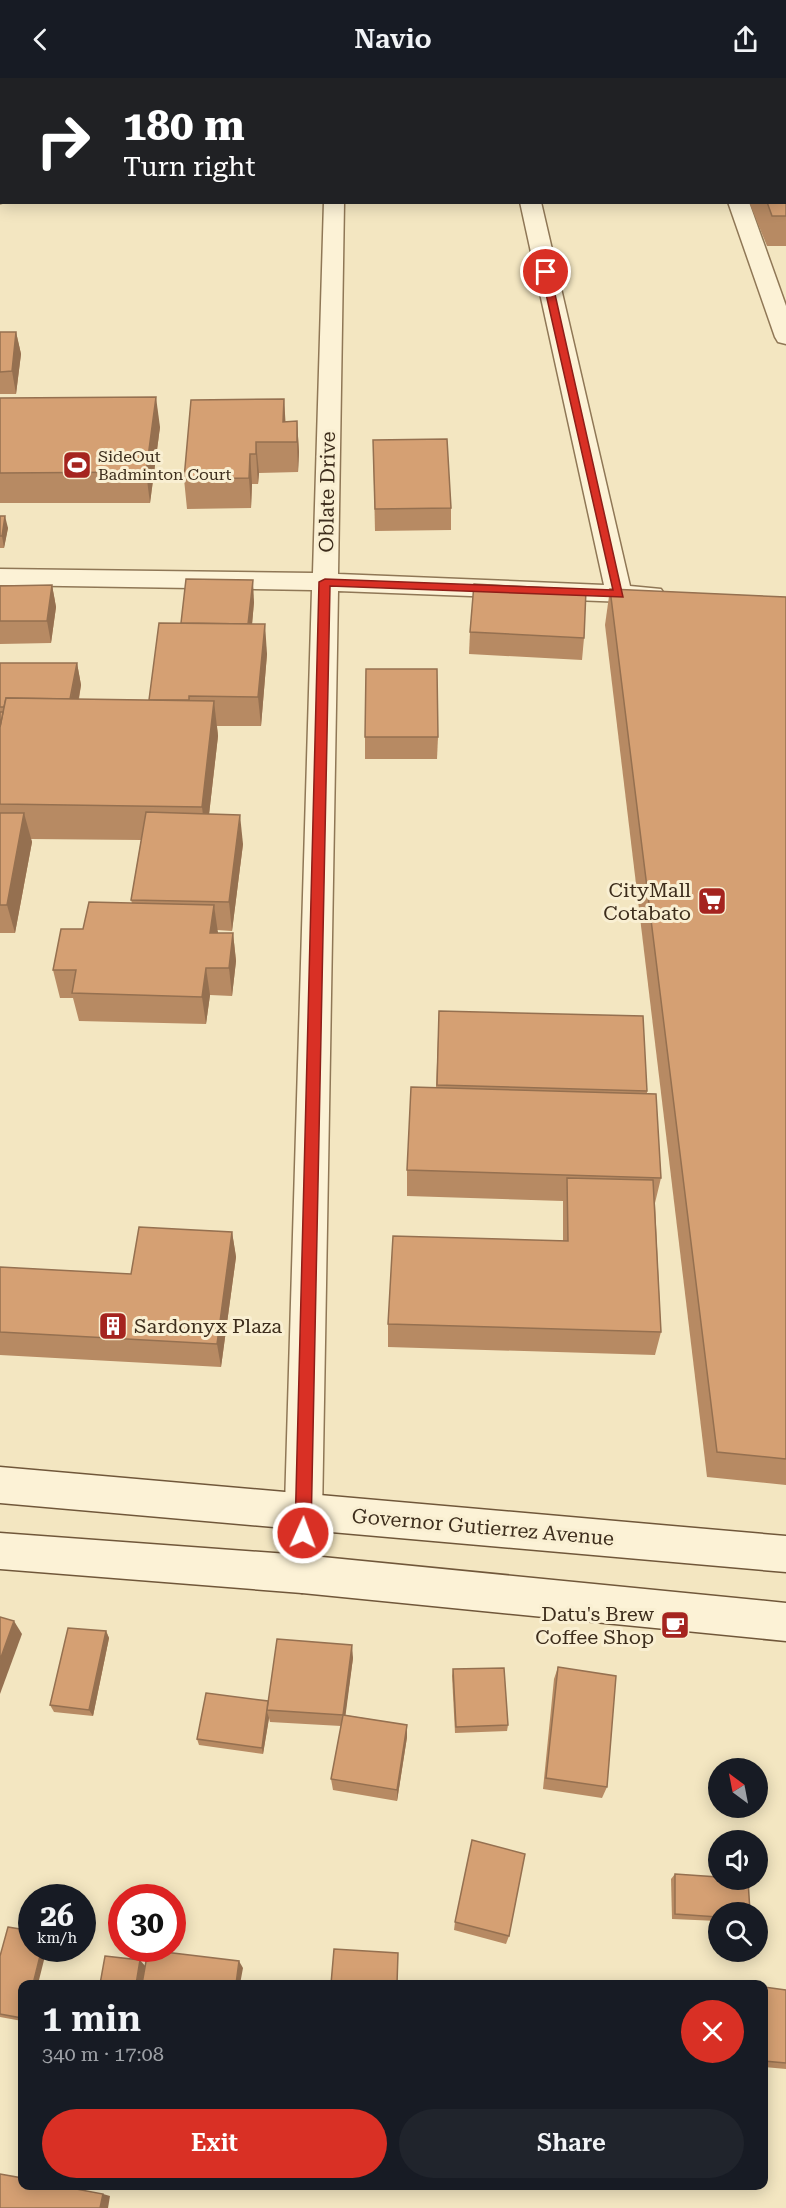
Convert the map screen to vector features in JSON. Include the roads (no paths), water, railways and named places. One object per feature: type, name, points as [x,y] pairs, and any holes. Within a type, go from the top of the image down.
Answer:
[{"type":"street","name":"Oblate Drive","points":[[302,1574],[334,204]]},
{"type":"street","points":[[530,204],[619,594]]},
{"type":"street","points":[[739,204],[786,337]]},
{"type":"street","points":[[0,577],[325,582],[678,596]]},
{"type":"street","name":"Governor Gutierrez Avenue","points":[[0,1485],[786,1554]]},
{"type":"street","points":[[0,1551],[302,1574],[786,1622]]},
{"type":"place","name":"SideOut Badminton Court","points":[[77,465]]},
{"type":"place","name":"CityMall Cotabato","points":[[712,901]]},
{"type":"place","name":"Sardonyx Plaza","points":[[113,1326]]},
{"type":"place","name":"Datu's Brew Coffee Shop","points":[[675,1625]]}]
